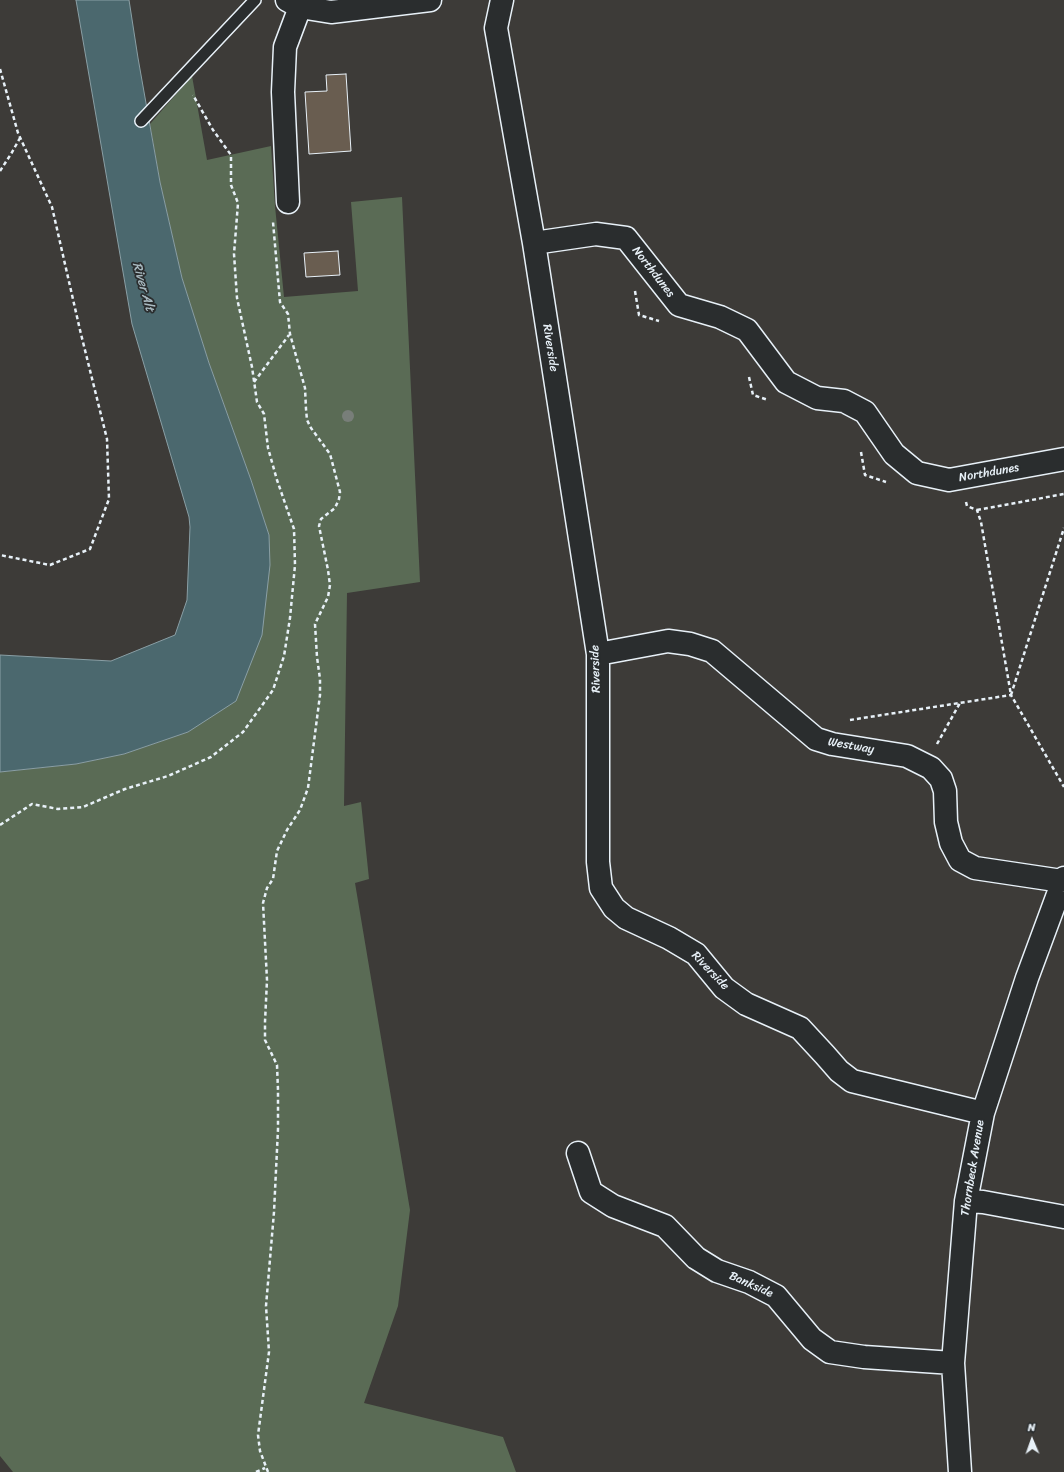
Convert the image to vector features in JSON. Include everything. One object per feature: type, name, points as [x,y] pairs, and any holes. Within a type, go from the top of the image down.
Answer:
[{"type":"street","points":[[288,202],[283,92],[285,46],[293,3],[331,12],[430,0]]},
{"type":"street","name":"Riverside","points":[[502,0],[496,28],[534,243],[598,654],[598,862],[601,888],[614,908],[626,918],[669,938],[696,954],[724,988],[746,1004],[800,1028],[839,1071],[852,1081],[983,1113]]},
{"type":"street","name":"Northdunes","points":[[534,243],[596,234],[626,238],[679,305],[720,317],[747,330],[786,382],[817,398],[844,401],[865,412],[894,454],[917,473],[949,480],[1064,459]]},
{"type":"street","name":"Westway","points":[[598,654],[668,641],[690,644],[712,651],[816,739],[832,744],[907,756],[931,768],[941,779],[945,792],[946,822],[951,843],[960,860],[975,868],[1063,880]]},
{"type":"street","name":"Thornbeck Avenue","points":[[960,1472],[953,1363],[966,1201],[983,1113],[1027,978],[1063,880]]},
{"type":"street","name":"Bankside","points":[[578,1153],[591,1192],[612,1206],[665,1226],[696,1258],[717,1271],[749,1282],[776,1296],[812,1339],[830,1352],[864,1357],[953,1363]]},
{"type":"street","points":[[966,1201],[1064,1217]]},
{"type":"lane","points":[[141,121],[255,0]]},
{"type":"path","points":[[0,69],[20,138],[52,207],[106,439],[109,499],[90,549],[50,565],[0,554]]},
{"type":"path","points":[[0,825],[32,804],[58,809],[83,807],[125,789],[168,776],[211,757],[243,732],[273,690],[284,656],[290,618],[295,565],[294,529],[270,455],[264,414],[257,402],[237,298],[234,254],[238,203],[231,185],[231,155],[213,130],[183,77]]},
{"type":"path","points":[[0,171],[12,154],[20,138]]},
{"type":"path","points":[[268,1472],[265,1468],[260,1451],[258,1435],[269,1352],[266,1306],[274,1212],[278,1129],[278,1090],[277,1065],[265,1040],[264,1022],[267,980],[263,903],[267,888],[273,879],[277,851],[287,830],[300,810],[308,788],[320,695],[315,624],[328,597],[330,585],[319,526],[321,518],[335,508],[340,492],[330,454],[307,420],[305,388],[290,334],[288,314],[280,302],[272,213],[288,202]]},
{"type":"path","points":[[254,382],[290,334]]},
{"type":"path","points":[[962,478],[966,506],[977,510],[1064,494]]},
{"type":"path","points":[[977,510],[981,522],[1011,695],[1064,787]]},
{"type":"path","points":[[1011,695],[1064,528]]},
{"type":"path","points":[[847,721],[1011,695]]},
{"type":"path","points":[[926,765],[960,703]]},
{"type":"path","points":[[256,1472],[265,1468]]},
{"type":"green space","points":[[192,76],[207,160],[271,146],[284,297],[358,291],[351,202],[402,197],[420,582],[347,593],[344,806],[361,802],[369,879],[355,883],[410,1210],[398,1306],[364,1403],[503,1437],[516,1472],[13,1472],[0,1456],[0,772],[76,764],[124,754],[188,732],[269,535],[209,363],[182,278],[160,182],[150,124]]},
{"type":"water","name":"River Alt","points":[[76,0],[129,0],[160,182],[182,278],[209,363],[269,535],[270,565],[262,635],[236,701],[188,732],[124,754],[76,764],[0,772],[0,655],[111,661],[175,635],[187,600],[190,527],[189,517],[132,324]]},
{"type":"building","points":[[346,74],[351,151],[309,154],[305,92],[327,91],[326,75]]},
{"type":"building","points":[[338,251],[340,275],[306,277],[304,253]]}]
